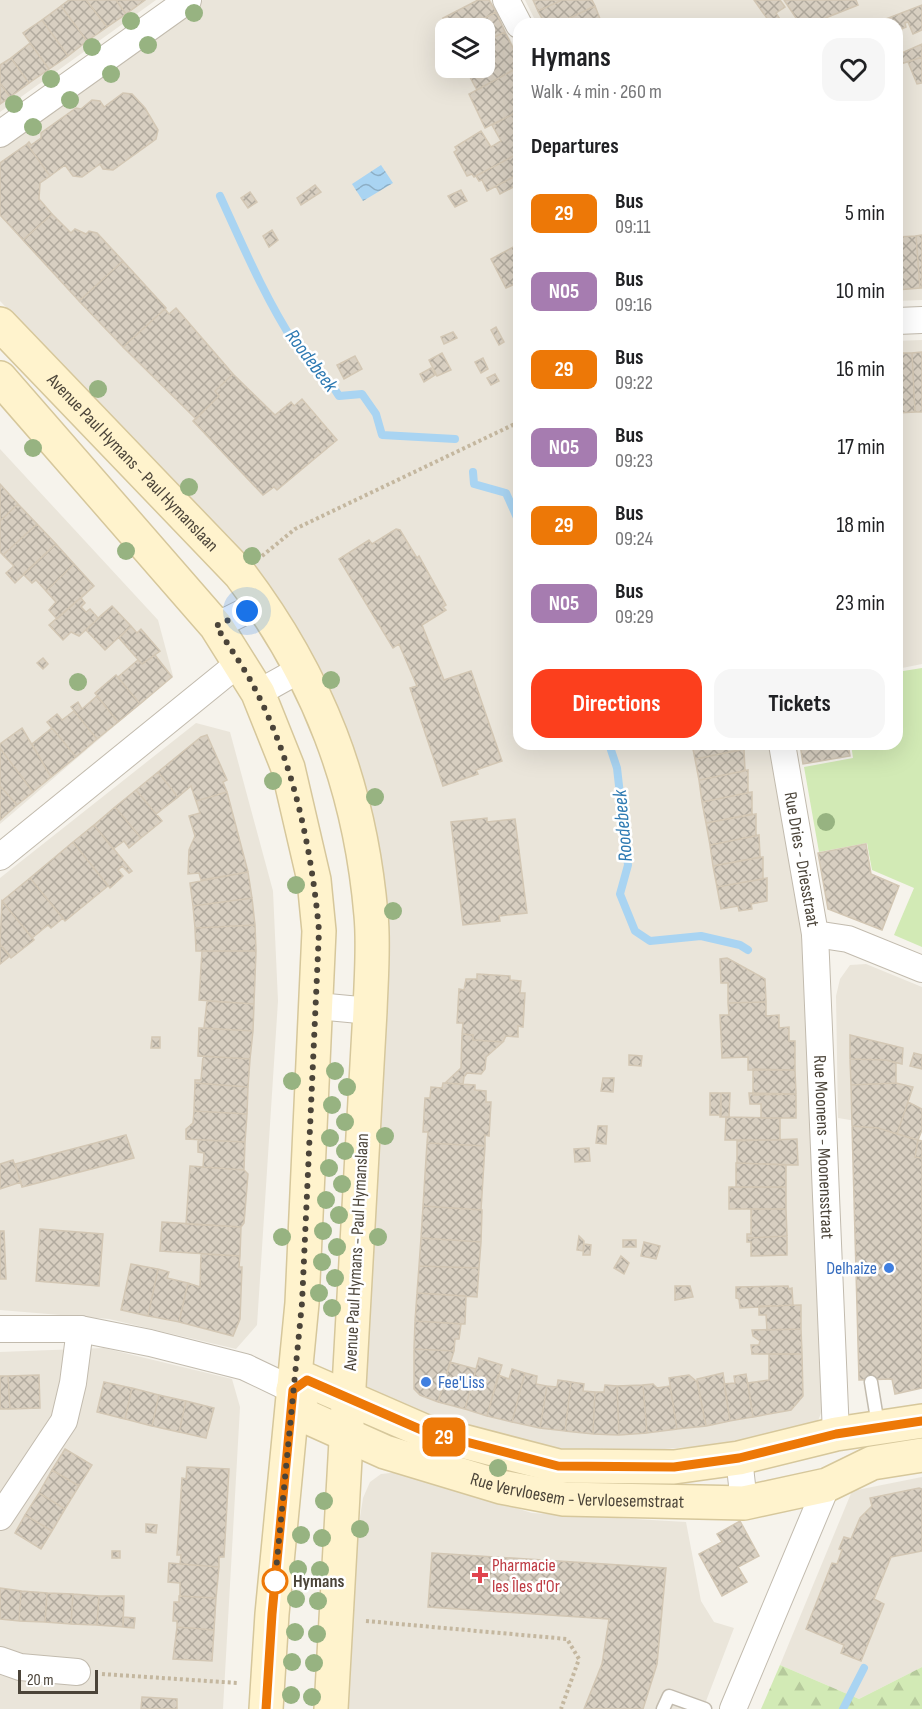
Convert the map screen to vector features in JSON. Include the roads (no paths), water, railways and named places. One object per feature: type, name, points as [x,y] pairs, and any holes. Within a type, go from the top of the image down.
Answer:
[{"type":"main road","name":"Avenue Paul Hymans - Paul Hymanslaan","points":[[0,324],[240,574],[262,603],[301,669],[332,734],[356,808],[372,916],[370,1011],[331,1709]]},
{"type":"main road","points":[[0,378],[216,626],[258,693],[288,768],[314,880],[319,931],[317,1006],[302,1303],[272,1614],[266,1709]]},
{"type":"main road","name":"Rue Vervloesem - Vervloesemstraat","points":[[922,1421],[836,1434],[739,1458],[674,1467],[558,1466],[424,1431],[307,1380],[293,1390],[305,1416],[385,1452],[501,1487],[564,1499],[744,1503],[827,1485],[872,1463],[922,1455]]},
{"type":"street","points":[[0,134],[188,0]]},
{"type":"street","points":[[506,0],[515,18]]},
{"type":"street","points":[[903,321],[922,320]]},
{"type":"street","points":[[216,626],[262,603]]},
{"type":"street","points":[[0,857],[239,663]]},
{"type":"street","points":[[258,693],[301,669]]},
{"type":"street","name":"Rue Dries - Driesstraat","points":[[783,750],[815,934],[848,939],[922,969]]},
{"type":"street","name":"Rue Moonens - Moonensstraat","points":[[815,934],[836,1434]]},
{"type":"street","points":[[317,1006],[370,1011]]},
{"type":"street","points":[[0,1329],[80,1329],[150,1343],[245,1367],[293,1390]]},
{"type":"street","points":[[0,1517],[64,1421],[73,1383],[80,1329]]},
{"type":"street","points":[[739,1458],[744,1503]]},
{"type":"street","points":[[733,1709],[827,1485]]},
{"type":"street","points":[[0,1660],[20,1667],[77,1672]]},
{"type":"lane","points":[[871,1382],[879,1429]]},
{"type":"lane","points":[[663,1709],[669,1696],[705,1709]]},
{"type":"water","points":[[381,165],[393,183],[363,201],[352,184]]},
{"type":"waterway","name":"Roodebeek","points":[[220,196],[284,326],[300,351],[339,396],[362,394],[376,414],[382,435],[455,439]]},
{"type":"waterway","name":"Roodebeek","points":[[473,472],[474,484],[506,493],[513,509]]},
{"type":"waterway","name":"Roodebeek","points":[[611,750],[617,768],[628,865],[620,894],[635,931],[650,941],[701,936],[740,945],[748,950]]},
{"type":"waterway","name":"Roodebeek","points":[[843,1709],[864,1668]]},
{"type":"place","name":"Delhaize","points":[[889,1268]]},
{"type":"place","name":"Fee'Liss","points":[[426,1382]]},
{"type":"place","name":"Pharmacie les Îles d'Or","points":[[480,1575]]},
{"type":"place","name":"Hymans","points":[[275,1581]]}]
